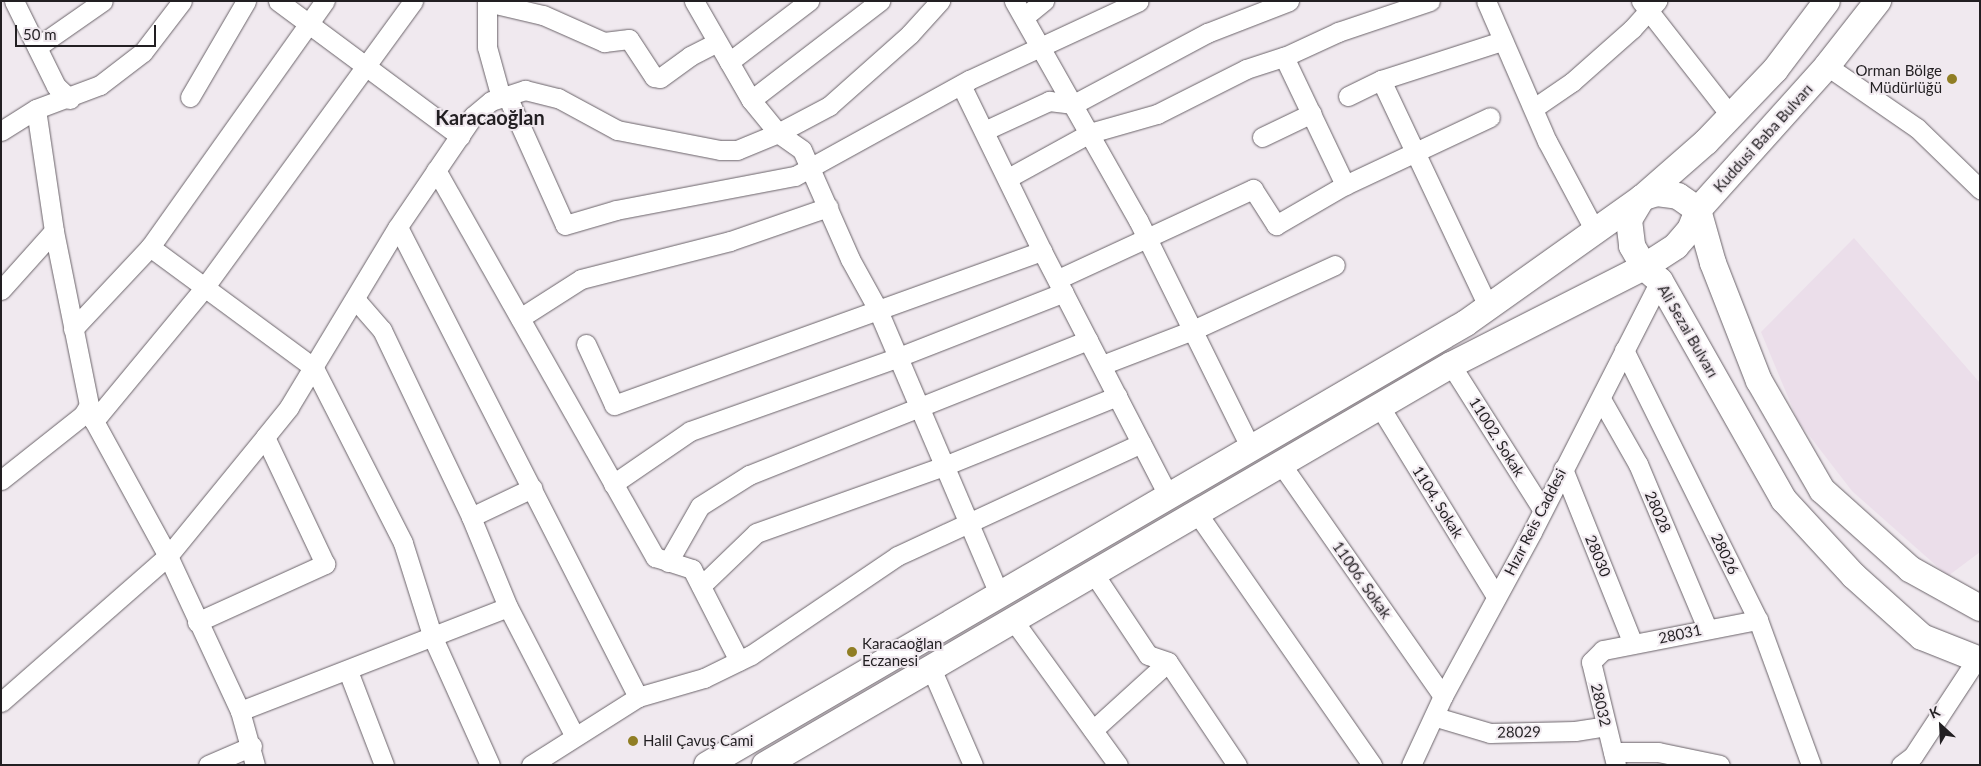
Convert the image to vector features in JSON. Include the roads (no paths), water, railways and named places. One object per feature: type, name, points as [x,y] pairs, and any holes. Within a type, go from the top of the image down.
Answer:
[{"type":"main road","points":[[707,765],[1250,446],[1466,323],[1594,229],[1642,198],[1706,142],[1775,70],[1827,1]]},
{"type":"main road","name":"Kuddusi Baba Bulvarı","points":[[765,765],[1451,365],[1652,274],[1690,230],[1698,210],[1827,66],[1878,1]]},
{"type":"main road","points":[[1642,198],[1657,193],[1678,196],[1698,210],[1713,263],[1759,381],[1822,490],[1910,569],[1980,608]]},
{"type":"main road","name":"Ali Sezai Bulvarı","points":[[1642,198],[1629,220],[1632,246],[1652,274],[1784,500],[1854,576],[1922,637],[1978,660]]},
{"type":"street","points":[[14,1],[56,86],[70,98]]},
{"type":"street","points":[[37,47],[103,1]]},
{"type":"street","points":[[1,131],[36,109],[70,98],[100,85],[143,52],[182,1]]},
{"type":"street","points":[[190,97],[246,1]]},
{"type":"street","points":[[278,1],[460,136]]},
{"type":"street","points":[[73,329],[150,247],[325,1]]},
{"type":"street","points":[[1,480],[83,415],[91,413],[204,288],[413,1]]},
{"type":"street","points":[[729,62],[809,1]]},
{"type":"street","points":[[751,100],[880,1]]},
{"type":"street","points":[[1,702],[168,556],[265,438],[289,407],[314,368],[398,227],[436,170],[473,116],[491,101],[525,90],[558,98],[617,130],[720,150],[737,150],[778,133],[829,106],[910,34],[940,1]]},
{"type":"street","points":[[1014,1],[1074,104],[1148,239],[1250,446]]},
{"type":"street","points":[[1024,17],[1044,1]]},
{"type":"street","points":[[718,42],[690,56],[660,78],[654,77],[629,39],[604,42],[543,15],[487,2],[487,47],[504,97],[566,225],[616,210],[795,176],[961,85],[1040,45],[1139,1]]},
{"type":"street","points":[[984,131],[1049,101],[1074,104],[1207,33],[1289,1]]},
{"type":"street","points":[[1008,178],[1090,133],[1157,114],[1246,69],[1284,57],[1338,32],[1430,1]]},
{"type":"street","points":[[1486,1],[1547,141],[1594,229]]},
{"type":"street","points":[[698,3],[751,100],[778,133],[802,150],[850,258],[878,308],[896,358],[999,594]]},
{"type":"street","points":[[1534,108],[1572,82],[1632,29],[1648,4],[1730,115]]},
{"type":"street","points":[[1348,96],[1381,80],[1502,41]]},
{"type":"street","points":[[1284,57],[1345,185]]},
{"type":"street","points":[[1827,66],[1917,128],[1980,190]]},
{"type":"street","points":[[1381,80],[1488,306]]},
{"type":"street","points":[[961,85],[1042,251],[1168,495]]},
{"type":"street","points":[[36,109],[54,231],[91,413],[168,556],[240,711],[253,756],[208,765]]},
{"type":"street","points":[[1262,136],[1312,113]]},
{"type":"street","points":[[613,484],[690,431],[896,358],[1061,285],[1148,239],[1253,189],[1276,225],[1345,185],[1417,154],[1490,117]]},
{"type":"street","points":[[436,170],[655,558],[692,569],[739,661]]},
{"type":"street","points":[[520,318],[581,279],[730,241],[828,207]]},
{"type":"street","points":[[398,227],[638,697]]},
{"type":"street","points":[[1,290],[54,231]]},
{"type":"street","points":[[150,247],[314,368],[403,543],[433,638],[490,765]]},
{"type":"street","points":[[586,344],[614,404],[878,308],[1042,251]]},
{"type":"street","points":[[1102,365],[1193,330],[1335,265]]},
{"type":"street","name":"Hızır Reis Caddesi","points":[[1411,765],[1436,717],[1443,696],[1601,399],[1624,350],[1652,274]]},
{"type":"street","points":[[355,299],[382,330],[471,518],[508,607],[574,736]]},
{"type":"street","points":[[668,562],[700,506],[750,475],[918,406],[1088,340]]},
{"type":"street","name":"28026","points":[[1624,350],[1758,620],[1810,765]]},
{"type":"street","name":"11002. Sokak","points":[[1451,365],[1542,509]]},
{"type":"street","points":[[700,586],[756,533],[944,466],[1117,396]]},
{"type":"street","name":"28028","points":[[1601,399],[1638,464],[1707,628]]},
{"type":"street","name":"1104. Sokak","points":[[1380,407],[1496,596]]},
{"type":"street","points":[[198,622],[325,564],[265,438]]},
{"type":"street","points":[[531,765],[638,697],[704,678],[739,661],[897,556],[968,521],[1141,443]]},
{"type":"street","name":"11006. Sokak","points":[[1280,464],[1443,696]]},
{"type":"street","name":"28030","points":[[1563,469],[1633,644]]},
{"type":"street","points":[[471,518],[532,488]]},
{"type":"street","points":[[1197,513],[1372,765]]},
{"type":"street","points":[[1094,574],[1148,655],[1168,662],[1237,765]]},
{"type":"street","points":[[240,711],[348,671],[508,607]]},
{"type":"street","points":[[1013,620],[1093,730],[1114,763]]},
{"type":"street","name":"28031","points":[[1603,650],[1707,628],[1758,620]]},
{"type":"street","name":"28032","points":[[1603,650],[1591,662],[1605,726],[1615,759]]},
{"type":"street","points":[[1901,765],[1913,756],[1978,660]]},
{"type":"street","points":[[1093,730],[1168,662]]},
{"type":"street","points":[[931,668],[973,765]]},
{"type":"street","points":[[348,671],[384,765]]},
{"type":"street","name":"28029","points":[[1436,717],[1490,733],[1575,731],[1605,726]]},
{"type":"street","points":[[1615,759],[1658,752],[1720,765]]},
{"type":"place","name":"Orman Bölge Müdürlüğü","points":[[1952,79]]},
{"type":"place","name":"Karacaoğlan Eczanesi","points":[[852,652]]},
{"type":"place","name":"Halil Çavuş Cami","points":[[633,741]]},
{"type":"district","name":"Karacaoğlan","points":[[490,117]]}]
